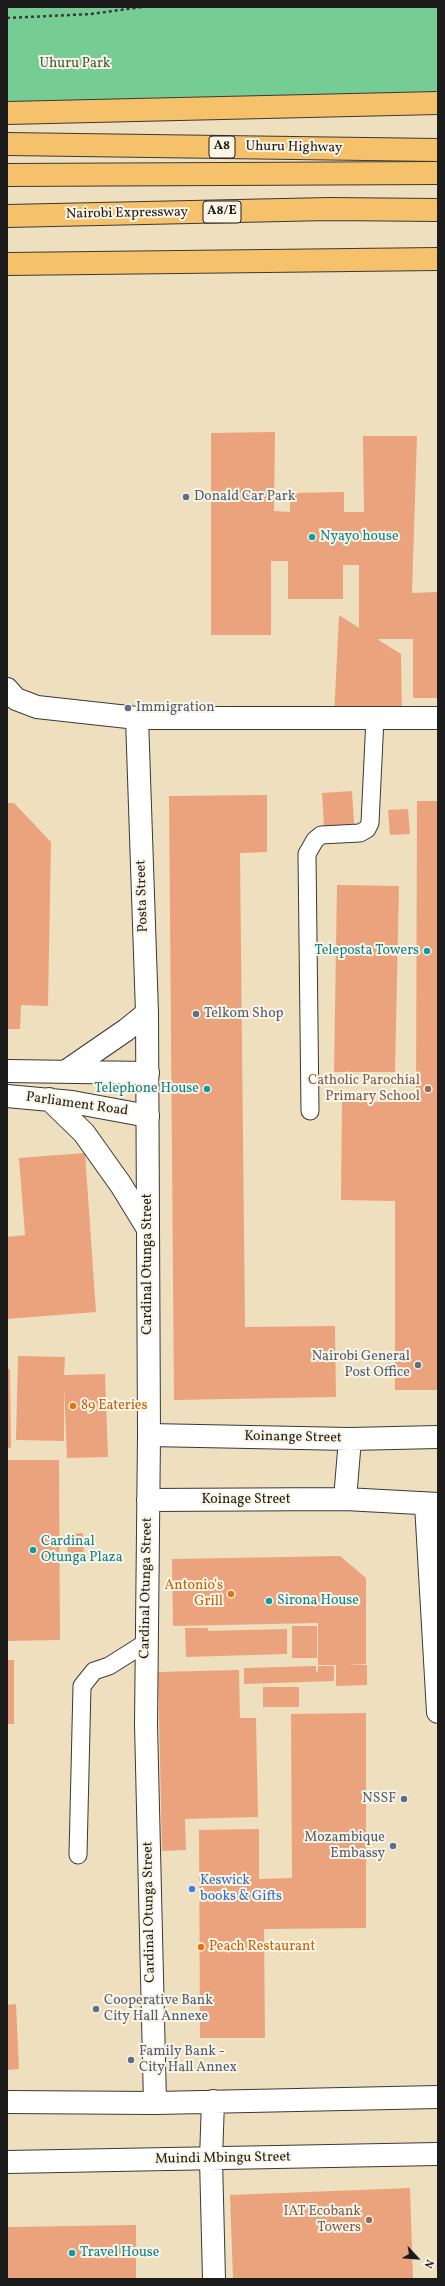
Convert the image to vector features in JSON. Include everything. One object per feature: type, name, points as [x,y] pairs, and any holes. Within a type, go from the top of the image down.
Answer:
[{"type":"highway","points":[[7,113],[438,103]]},
{"type":"highway","name":"Uhuru Highway","points":[[7,144],[438,150]]},
{"type":"highway","points":[[7,175],[438,173]]},
{"type":"highway","name":"Nairobi Expressway","points":[[7,216],[329,209],[438,210]]},
{"type":"highway","points":[[7,264],[438,259]]},
{"type":"street","points":[[7,689],[16,699],[38,707],[137,718],[438,718]]},
{"type":"street","name":"Posta Street","points":[[137,718],[148,1074]]},
{"type":"street","points":[[64,1072],[126,1030],[147,1013]]},
{"type":"street","name":"Parliament Road","points":[[7,1071],[148,1074]]},
{"type":"street","name":"Cardinal Otunga Street","points":[[148,1074],[147,1642],[150,1724],[155,2103]]},
{"type":"street","name":"Parliament Road","points":[[7,1096],[49,1099],[148,1116]]},
{"type":"street","points":[[49,1099],[84,1133],[121,1185],[148,1229]]},
{"type":"street","name":"Koinange Street","points":[[148,1435],[350,1439],[438,1437]]},
{"type":"street","points":[[345,1499],[350,1439]]},
{"type":"street","name":"Koinage Street","points":[[148,1500],[345,1499],[432,1504]]},
{"type":"street","points":[[432,1504],[438,1712]]},
{"type":"street","points":[[7,2102],[155,2103],[438,2097]]},
{"type":"street","points":[[213,2101],[211,2159],[214,2279]]},
{"type":"street","name":"Muindi Mbingu Street","points":[[7,2162],[438,2154]]},
{"type":"lane","points":[[310,1111],[307,854],[314,840],[321,835],[360,833],[367,829],[370,823],[375,718]]},
{"type":"lane","points":[[78,1855],[82,1686],[94,1670],[109,1666],[147,1642]]},
{"type":"path","points":[[7,18],[91,14],[142,7]]},
{"type":"green space","name":"Uhuru Park","points":[[7,7],[438,7],[438,105],[7,122]]},
{"type":"building","name":"Nyayo house","points":[[275,432],[274,511],[290,512],[290,493],[344,492],[344,512],[364,512],[363,436],[417,436],[412,593],[438,592],[438,698],[413,698],[413,639],[377,639],[401,654],[402,718],[334,718],[339,615],[359,628],[359,565],[343,565],[343,599],[288,599],[288,561],[271,561],[271,635],[211,635],[211,433]]},
{"type":"building","points":[[352,791],[354,824],[324,826],[322,793]]},
{"type":"building","name":"Telephone House","points":[[267,795],[267,852],[240,853],[245,1327],[335,1326],[336,1397],[174,1400],[169,796]]},
{"type":"building","name":"Teleposta Towers","points":[[417,801],[438,801],[438,1390],[395,1390],[395,1201],[341,1200],[342,1102],[416,1102]]},
{"type":"building","points":[[7,803],[14,803],[51,842],[48,1006],[21,1005],[20,1029],[7,1029]]},
{"type":"building","points":[[408,809],[410,834],[390,835],[388,810]]},
{"type":"building","points":[[337,885],[399,886],[395,1072],[334,1072]]},
{"type":"building","points":[[85,1153],[96,1312],[7,1319],[7,1237],[25,1235],[19,1158]]},
{"type":"building","points":[[18,1356],[65,1357],[64,1375],[105,1374],[108,1457],[67,1458],[64,1386],[64,1441],[16,1440]]},
{"type":"building","points":[[7,1369],[10,1369],[11,1447],[7,1449]]},
{"type":"building","name":"Cardinal Otunga Plaza","points":[[7,1460],[59,1460],[60,1640],[7,1641]]},
{"type":"building","points":[[83,1533],[84,1560],[68,1561],[67,1534]]},
{"type":"building","name":"Sirona House","points":[[340,1556],[366,1578],[366,1664],[347,1665],[367,1665],[367,1685],[336,1686],[336,1665],[318,1665],[318,1623],[173,1626],[172,1559]]},
{"type":"building","points":[[292,1626],[317,1626],[317,1658],[292,1658]]},
{"type":"building","points":[[185,1628],[208,1628],[208,1631],[287,1629],[287,1654],[186,1657]]},
{"type":"building","points":[[7,1660],[14,1660],[14,1724],[7,1724]]},
{"type":"building","points":[[316,1666],[316,1672],[318,1672],[318,1666],[334,1666],[334,1681],[244,1684],[244,1668]]},
{"type":"building","points":[[239,1670],[240,1718],[256,1718],[258,1817],[185,1819],[186,1850],[162,1851],[158,1672]]},
{"type":"building","points":[[263,1687],[299,1687],[299,1707],[263,1707]]},
{"type":"building","points":[[366,1713],[366,1928],[264,1929],[265,2038],[200,2038],[199,1830],[259,1829],[259,1879],[292,1878],[291,1714]]},
{"type":"building","points":[[16,2004],[19,2069],[7,2070],[7,2005]]},
{"type":"building","points":[[410,2188],[413,2279],[233,2279],[230,2195]]},
{"type":"building","name":"Travel House","points":[[136,2225],[136,2279],[7,2279],[7,2227]]},
{"type":"place","name":"Donald Car Park","points":[[186,497]]},
{"type":"place","name":"Nyayo house","points":[[312,537]]},
{"type":"place","name":"Immigration","points":[[128,708]]},
{"type":"place","name":"Teleposta Towers","points":[[427,951]]},
{"type":"place","name":"Telkom Shop","points":[[196,1014]]},
{"type":"place","name":"Telephone House","points":[[207,1089]]},
{"type":"place","name":"Catholic Parochial Primary School","points":[[428,1089]]},
{"type":"place","name":"Nairobi General Post Office","points":[[418,1365]]},
{"type":"place","name":"89 Eateries","points":[[73,1406]]},
{"type":"place","name":"Cardinal Otunga Plaza","points":[[33,1550]]},
{"type":"place","name":"Antonio's Grill","points":[[231,1594]]},
{"type":"place","name":"Sirona House","points":[[269,1601]]},
{"type":"place","name":"NSSF","points":[[404,1799]]},
{"type":"place","name":"Mozambique Embassy","points":[[393,1846]]},
{"type":"place","name":"Keswick books & Gifts","points":[[192,1889]]},
{"type":"place","name":"Peach Restaurant","points":[[201,1947]]},
{"type":"place","name":"Cooperative Bank City Hall Annexe","points":[[96,2009]]},
{"type":"place","name":"Family Bank - City Hall Annex","points":[[131,2060]]},
{"type":"place","name":"IAT Ecobank Towers","points":[[369,2220]]},
{"type":"place","name":"Travel House","points":[[72,2253]]}]
